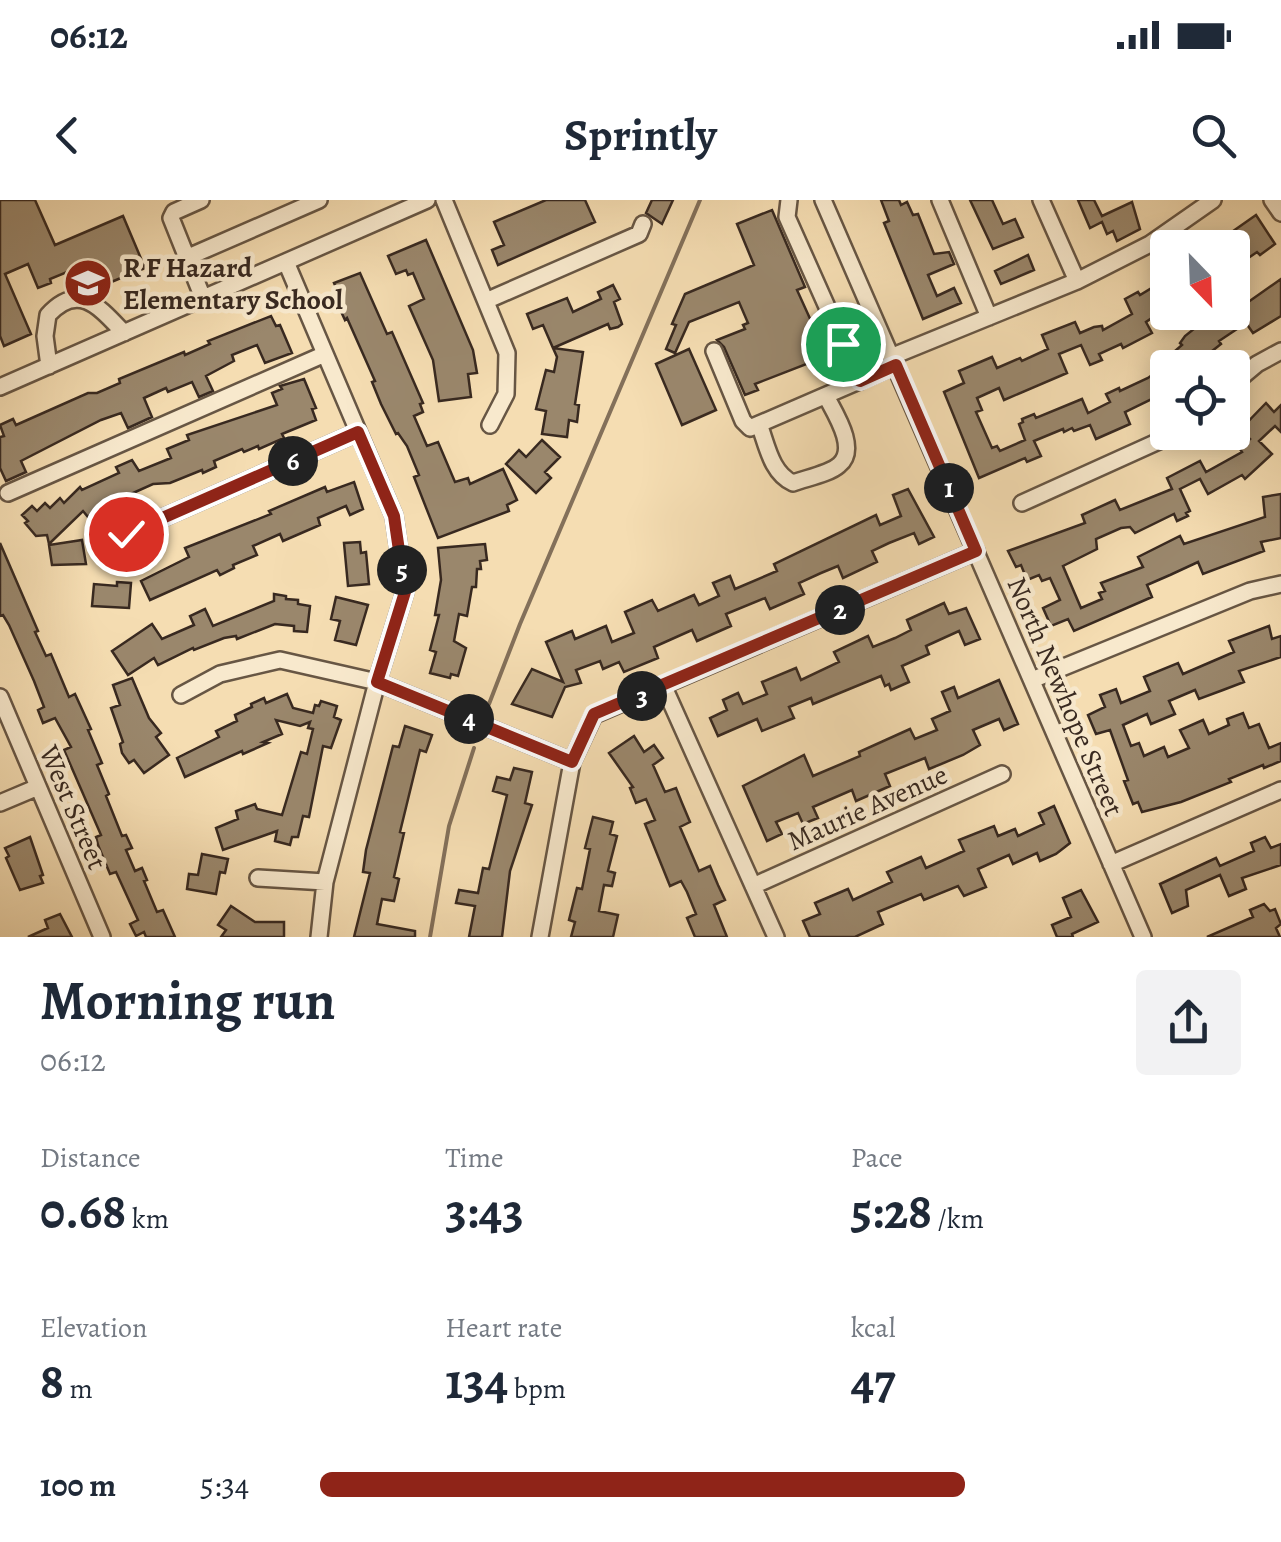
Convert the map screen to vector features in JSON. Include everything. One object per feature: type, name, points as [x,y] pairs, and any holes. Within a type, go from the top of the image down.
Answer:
[{"type":"street","points":[[201,200],[174,212],[171,218],[204,298]]},
{"type":"street","points":[[186,258],[319,200]]},
{"type":"street","points":[[0,387],[427,200]]},
{"type":"street","points":[[444,200],[508,353],[506,394],[490,425]]},
{"type":"street","points":[[789,200],[788,217],[860,381]]},
{"type":"street","name":"North Newhope Street","points":[[823,200],[1142,937]]},
{"type":"street","points":[[940,200],[989,317]]},
{"type":"street","points":[[1041,200],[1077,281]]},
{"type":"street","points":[[714,351],[742,421],[750,428],[860,381],[989,317],[1077,281],[1150,244],[1213,200]]},
{"type":"street","points":[[1272,200],[1281,212]]},
{"type":"street","points":[[488,300],[638,234],[644,224]]},
{"type":"street","points":[[286,262],[394,516],[405,592],[377,682],[325,882],[319,937]]},
{"type":"street","points":[[49,366],[45,336],[48,316],[64,302],[81,298],[90,302],[124,332]]},
{"type":"street","points":[[1250,370],[1281,351]]},
{"type":"street","points":[[8,493],[325,354]]},
{"type":"street","points":[[759,424],[778,473],[793,483],[840,464],[846,454],[846,442],[826,396]]},
{"type":"street","points":[[126,534],[358,432]]},
{"type":"street","points":[[1022,503],[1150,445]]},
{"type":"street","points":[[540,937],[572,762],[594,714],[976,551]]},
{"type":"street","points":[[1032,680],[1250,591],[1281,584]]},
{"type":"street","points":[[181,695],[220,674],[280,660],[377,682],[572,762]]},
{"type":"street","points":[[664,687],[776,937]]},
{"type":"street","name":"West Street","points":[[0,698],[102,937]]},
{"type":"street","name":"Maurie Avenue","points":[[753,886],[1002,774]]},
{"type":"street","points":[[0,803],[38,787]]},
{"type":"street","points":[[1110,864],[1281,790]]},
{"type":"street","points":[[258,878],[325,882]]},
{"type":"building","points":[[0,200],[35,200],[55,245],[123,216],[145,268],[104,285],[98,270],[83,276],[79,267],[38,288],[28,264],[5,274],[31,334],[4,346],[0,336]]},
{"type":"building","points":[[546,200],[585,200],[595,222],[498,265],[492,250],[504,245],[494,222]]},
{"type":"building","points":[[652,200],[673,200],[662,224],[646,213]]},
{"type":"building","points":[[881,200],[899,200],[901,205],[907,202],[913,215],[918,214],[934,254],[949,252],[954,264],[928,275],[937,296],[954,288],[961,303],[923,319],[884,223],[889,221]]},
{"type":"building","points":[[970,200],[992,200],[1003,224],[1015,219],[1023,237],[993,249]]},
{"type":"building","points":[[1078,200],[1094,200],[1102,216],[1132,202],[1140,229],[1117,241],[1113,231],[1107,234],[1102,222],[1090,228]]},
{"type":"building","points":[[772,210],[805,287],[797,290],[827,356],[755,384],[758,390],[745,395],[724,347],[717,340],[745,329],[743,325],[748,323],[739,302],[689,322],[675,353],[666,349],[685,294],[754,265],[737,224]]},
{"type":"building","points":[[1256,215],[1275,244],[1250,257],[1250,230],[1235,230]]},
{"type":"building","points":[[426,240],[473,350],[477,373],[468,374],[471,397],[439,401],[433,360],[409,306],[424,299],[413,273],[408,275],[406,270],[396,274],[388,256]]},
{"type":"building","points":[[1028,255],[1034,270],[1001,284],[995,271]]},
{"type":"building","points":[[360,273],[387,334],[392,332],[423,403],[423,412],[414,416],[427,446],[438,442],[455,482],[468,478],[470,484],[503,469],[517,500],[507,505],[509,511],[438,538],[414,477],[419,475],[407,446],[396,434],[381,404],[372,382],[375,381],[338,305],[343,304],[334,283]]},
{"type":"building","points":[[1281,279],[1281,316],[1253,333],[1250,301]]},
{"type":"building","points":[[613,285],[620,299],[614,302],[622,324],[618,327],[610,329],[608,324],[553,348],[543,325],[533,329],[527,314],[567,298],[573,312],[601,299],[598,292]]},
{"type":"building","points":[[1150,289],[1150,319],[1146,322],[1152,333],[1123,348],[1121,344],[1099,354],[1102,360],[1090,365],[1081,345],[1059,354],[1067,373],[1004,400],[999,388],[977,398],[982,410],[976,412],[992,448],[997,446],[1000,451],[1025,440],[1019,424],[1022,419],[1034,414],[1036,418],[1082,399],[1088,413],[1110,402],[1106,394],[1148,378],[1150,400],[1125,412],[1130,424],[1096,439],[1090,425],[1074,431],[1063,429],[1034,441],[1041,456],[1027,462],[1025,458],[979,478],[944,392],[964,383],[959,371],[992,357],[997,368],[1020,358],[1022,361],[1048,349],[1042,335],[1075,322],[1080,333],[1094,327],[1102,326],[1103,330],[1132,314],[1125,299]]},
{"type":"building","points":[[271,316],[276,326],[280,325],[292,353],[265,363],[257,345],[232,355],[234,361],[206,376],[213,391],[199,397],[192,382],[168,392],[166,388],[144,398],[152,417],[128,428],[121,413],[101,420],[21,461],[26,472],[6,481],[0,468],[0,437],[4,436],[0,425],[13,419],[16,425],[88,393],[97,393],[120,383],[119,379],[184,352],[185,355],[210,344],[208,341]]},
{"type":"building","points":[[1192,330],[1236,330],[1213,350],[1176,350]]},
{"type":"building","points":[[553,348],[583,352],[575,404],[579,405],[577,422],[569,420],[567,437],[542,434],[546,411],[536,409],[546,370],[554,372],[557,357]]},
{"type":"building","points":[[689,349],[716,410],[682,425],[656,364]]},
{"type":"building","points":[[304,379],[316,408],[312,409],[316,420],[282,434],[284,438],[214,461],[216,467],[203,473],[202,470],[170,483],[153,484],[122,498],[121,495],[100,504],[88,517],[83,511],[49,544],[47,535],[36,536],[25,523],[28,521],[22,515],[32,506],[37,511],[45,503],[50,508],[60,498],[64,503],[80,487],[82,490],[119,473],[116,467],[132,460],[139,471],[171,458],[167,449],[189,440],[187,435],[277,405],[272,393],[282,389],[280,386]]},
{"type":"building","points":[[1266,403],[1274,412],[1281,405],[1281,432],[1275,426],[1259,441],[1272,454],[1245,479],[1242,475],[1208,494],[1200,479],[1180,489],[1190,511],[1188,516],[1177,521],[1174,514],[1135,533],[1130,527],[1121,528],[1096,539],[1097,549],[1063,566],[1081,608],[1102,599],[1099,593],[1105,591],[1101,583],[1143,567],[1138,557],[1180,536],[1184,544],[1265,517],[1263,497],[1281,494],[1281,538],[1261,542],[1264,551],[1203,574],[1198,562],[1147,585],[1152,597],[1074,631],[1068,619],[1051,626],[1043,608],[1060,600],[1050,578],[1042,581],[1039,575],[1027,580],[1021,565],[1016,567],[1008,551],[1085,523],[1082,515],[1115,500],[1120,510],[1172,489],[1167,478],[1200,461],[1206,472],[1241,450],[1250,450],[1250,420]]},
{"type":"building","points":[[542,440],[560,457],[545,472],[551,478],[536,493],[506,464],[519,450],[526,457]]},
{"type":"building","points":[[354,482],[363,509],[350,515],[346,506],[318,518],[320,525],[283,541],[280,534],[253,546],[257,555],[233,565],[234,568],[220,575],[217,570],[150,600],[141,581],[189,557],[185,548],[271,514],[269,511],[325,487],[327,492]]},
{"type":"building","points":[[908,489],[934,537],[919,544],[914,533],[889,543],[872,551],[877,562],[843,578],[838,566],[821,573],[799,583],[804,594],[770,609],[765,598],[726,614],[731,626],[697,641],[692,630],[654,647],[658,658],[624,672],[619,662],[603,669],[600,661],[576,670],[581,683],[565,687],[552,717],[512,704],[532,669],[563,682],[546,642],[572,631],[575,639],[606,626],[612,642],[634,633],[625,612],[652,600],[658,611],[694,595],[699,605],[719,596],[713,583],[730,576],[735,589],[777,571],[774,564],[876,515],[880,525],[901,516],[893,495]]},
{"type":"building","points":[[82,540],[86,564],[52,565],[49,545]]},
{"type":"building","points":[[360,542],[361,553],[366,552],[369,584],[348,586],[344,543]]},
{"type":"building","points":[[0,543],[46,656],[51,654],[69,697],[75,694],[91,729],[88,730],[102,763],[97,765],[109,794],[106,796],[122,836],[126,835],[132,848],[126,850],[135,871],[142,868],[157,912],[163,910],[175,937],[146,937],[144,932],[136,936],[130,924],[138,920],[116,872],[110,874],[98,845],[96,837],[101,835],[64,750],[71,747],[55,718],[43,723],[38,710],[44,707],[34,681],[9,625],[0,616]]},
{"type":"building","points":[[485,544],[487,560],[480,561],[481,569],[477,569],[467,616],[459,614],[454,641],[466,648],[458,676],[430,673],[436,652],[430,650],[439,615],[435,615],[441,580],[438,548]]},
{"type":"building","points":[[117,582],[131,583],[129,608],[92,606],[94,584],[117,586]]},
{"type":"building","points":[[274,594],[310,606],[307,632],[275,624],[237,639],[224,638],[193,648],[158,665],[154,658],[128,675],[112,651],[152,624],[162,639],[194,625],[190,616],[205,609],[213,626],[274,601]]},
{"type":"building","points":[[336,597],[368,605],[356,645],[335,640],[340,621],[331,619]]},
{"type":"building","points":[[944,603],[949,614],[966,608],[980,639],[965,645],[959,631],[926,646],[929,654],[902,666],[909,682],[891,690],[881,676],[813,704],[811,698],[789,707],[794,718],[762,731],[757,719],[718,736],[710,718],[727,710],[723,700],[738,693],[743,704],[767,694],[762,682],[796,668],[801,680],[839,662],[834,652],[868,636],[873,647],[895,638],[911,630],[907,620]]},
{"type":"building","points":[[1269,626],[1272,639],[1281,636],[1281,657],[1239,671],[1244,682],[1199,699],[1195,690],[1169,701],[1175,714],[1151,724],[1147,714],[1123,725],[1131,746],[1139,743],[1144,756],[1164,747],[1168,757],[1189,748],[1180,730],[1203,720],[1209,734],[1229,725],[1227,719],[1243,713],[1249,728],[1259,724],[1269,748],[1281,743],[1281,761],[1264,768],[1263,765],[1181,802],[1142,812],[1138,802],[1133,804],[1124,781],[1128,780],[1110,730],[1096,734],[1088,715],[1105,707],[1100,695],[1116,689],[1121,703],[1150,691],[1144,677],[1178,663],[1183,674],[1234,652],[1229,641]]},
{"type":"building","points":[[132,678],[149,718],[161,733],[156,737],[169,755],[144,773],[122,753],[123,742],[111,708],[120,705],[113,685]]},
{"type":"building","points":[[999,680],[1018,724],[1004,730],[999,719],[973,730],[980,745],[963,755],[929,769],[925,758],[885,774],[890,786],[856,801],[852,790],[813,807],[818,818],[803,824],[798,813],[776,822],[782,834],[767,841],[743,786],[804,755],[813,776],[910,729],[915,739],[937,730],[932,719],[950,711],[942,692],[954,687],[958,698]]},
{"type":"building","points":[[287,694],[293,708],[313,713],[321,701],[337,706],[334,717],[341,720],[331,748],[323,746],[309,817],[303,816],[298,837],[292,837],[290,845],[275,841],[277,831],[223,850],[216,828],[238,819],[236,811],[255,804],[257,809],[282,815],[301,752],[307,754],[313,729],[308,728],[310,722],[300,726],[276,720],[282,734],[263,742],[268,743],[185,777],[177,758],[219,737],[216,731],[237,721],[235,715],[252,707],[251,704],[264,698],[266,703]]},
{"type":"building","points":[[405,726],[432,735],[426,752],[420,750],[400,832],[404,833],[394,877],[399,879],[394,901],[382,899],[377,924],[415,931],[415,937],[354,937],[370,873],[363,872],[366,850],[393,746],[399,747]]},
{"type":"building","points":[[634,736],[644,752],[654,745],[663,758],[653,765],[665,792],[676,788],[690,822],[680,827],[699,871],[710,866],[725,900],[714,905],[727,937],[695,937],[687,918],[696,914],[687,892],[681,881],[670,886],[645,824],[655,820],[646,799],[636,803],[630,788],[633,787],[609,753]]},
{"type":"building","points":[[514,768],[532,772],[525,803],[532,805],[510,871],[502,937],[469,937],[475,906],[456,903],[459,890],[478,893],[483,868],[489,869],[507,795],[493,791],[497,777],[510,780]]},
{"type":"building","points":[[1054,806],[1070,843],[1056,854],[1040,861],[1037,853],[1013,864],[1009,855],[978,869],[986,887],[964,896],[958,886],[924,900],[921,894],[878,912],[883,924],[855,937],[810,937],[803,921],[820,914],[815,903],[848,889],[853,900],[892,882],[887,872],[921,857],[926,868],[964,851],[959,840],[994,826],[998,836],[1015,829],[1018,836],[1044,824],[1039,813]]},
{"type":"building","points":[[593,817],[613,822],[610,834],[617,836],[608,871],[615,873],[612,886],[604,885],[599,911],[618,915],[613,937],[571,937],[575,922],[569,920],[577,888],[582,889],[590,849],[585,848]]},
{"type":"building","points":[[30,837],[43,883],[20,890],[5,848]]},
{"type":"building","points":[[1265,837],[1271,848],[1281,844],[1281,865],[1242,878],[1246,889],[1229,896],[1220,875],[1186,890],[1188,906],[1172,913],[1160,884],[1216,858],[1220,866],[1254,851],[1251,843]]},
{"type":"building","points":[[202,854],[228,859],[225,873],[220,872],[216,894],[187,889],[189,874],[198,875]]},
{"type":"building","points":[[1081,890],[1098,922],[1072,934],[1073,937],[1057,937],[1052,925],[1071,917],[1063,898]]},
{"type":"building","points":[[1264,904],[1270,911],[1275,909],[1281,924],[1276,928],[1280,937],[1207,937],[1253,917],[1250,910]]},
{"type":"building","points":[[231,906],[255,922],[284,922],[284,937],[221,937],[226,930],[218,925]]},
{"type":"building","points":[[60,914],[72,937],[28,937],[48,928],[45,920]]},
{"type":"waterway","points":[[489,704],[700,200]]},
{"type":"waterway","points":[[430,937],[449,826],[474,748]]},
{"type":"place","name":"R F Hazard Elementary School","points":[[88,283]]},
{"type":"route","points":[[126,534],[358,432],[394,516],[405,592],[377,682],[572,762],[594,714],[976,551],[896,365],[860,381],[843,344]]}]
